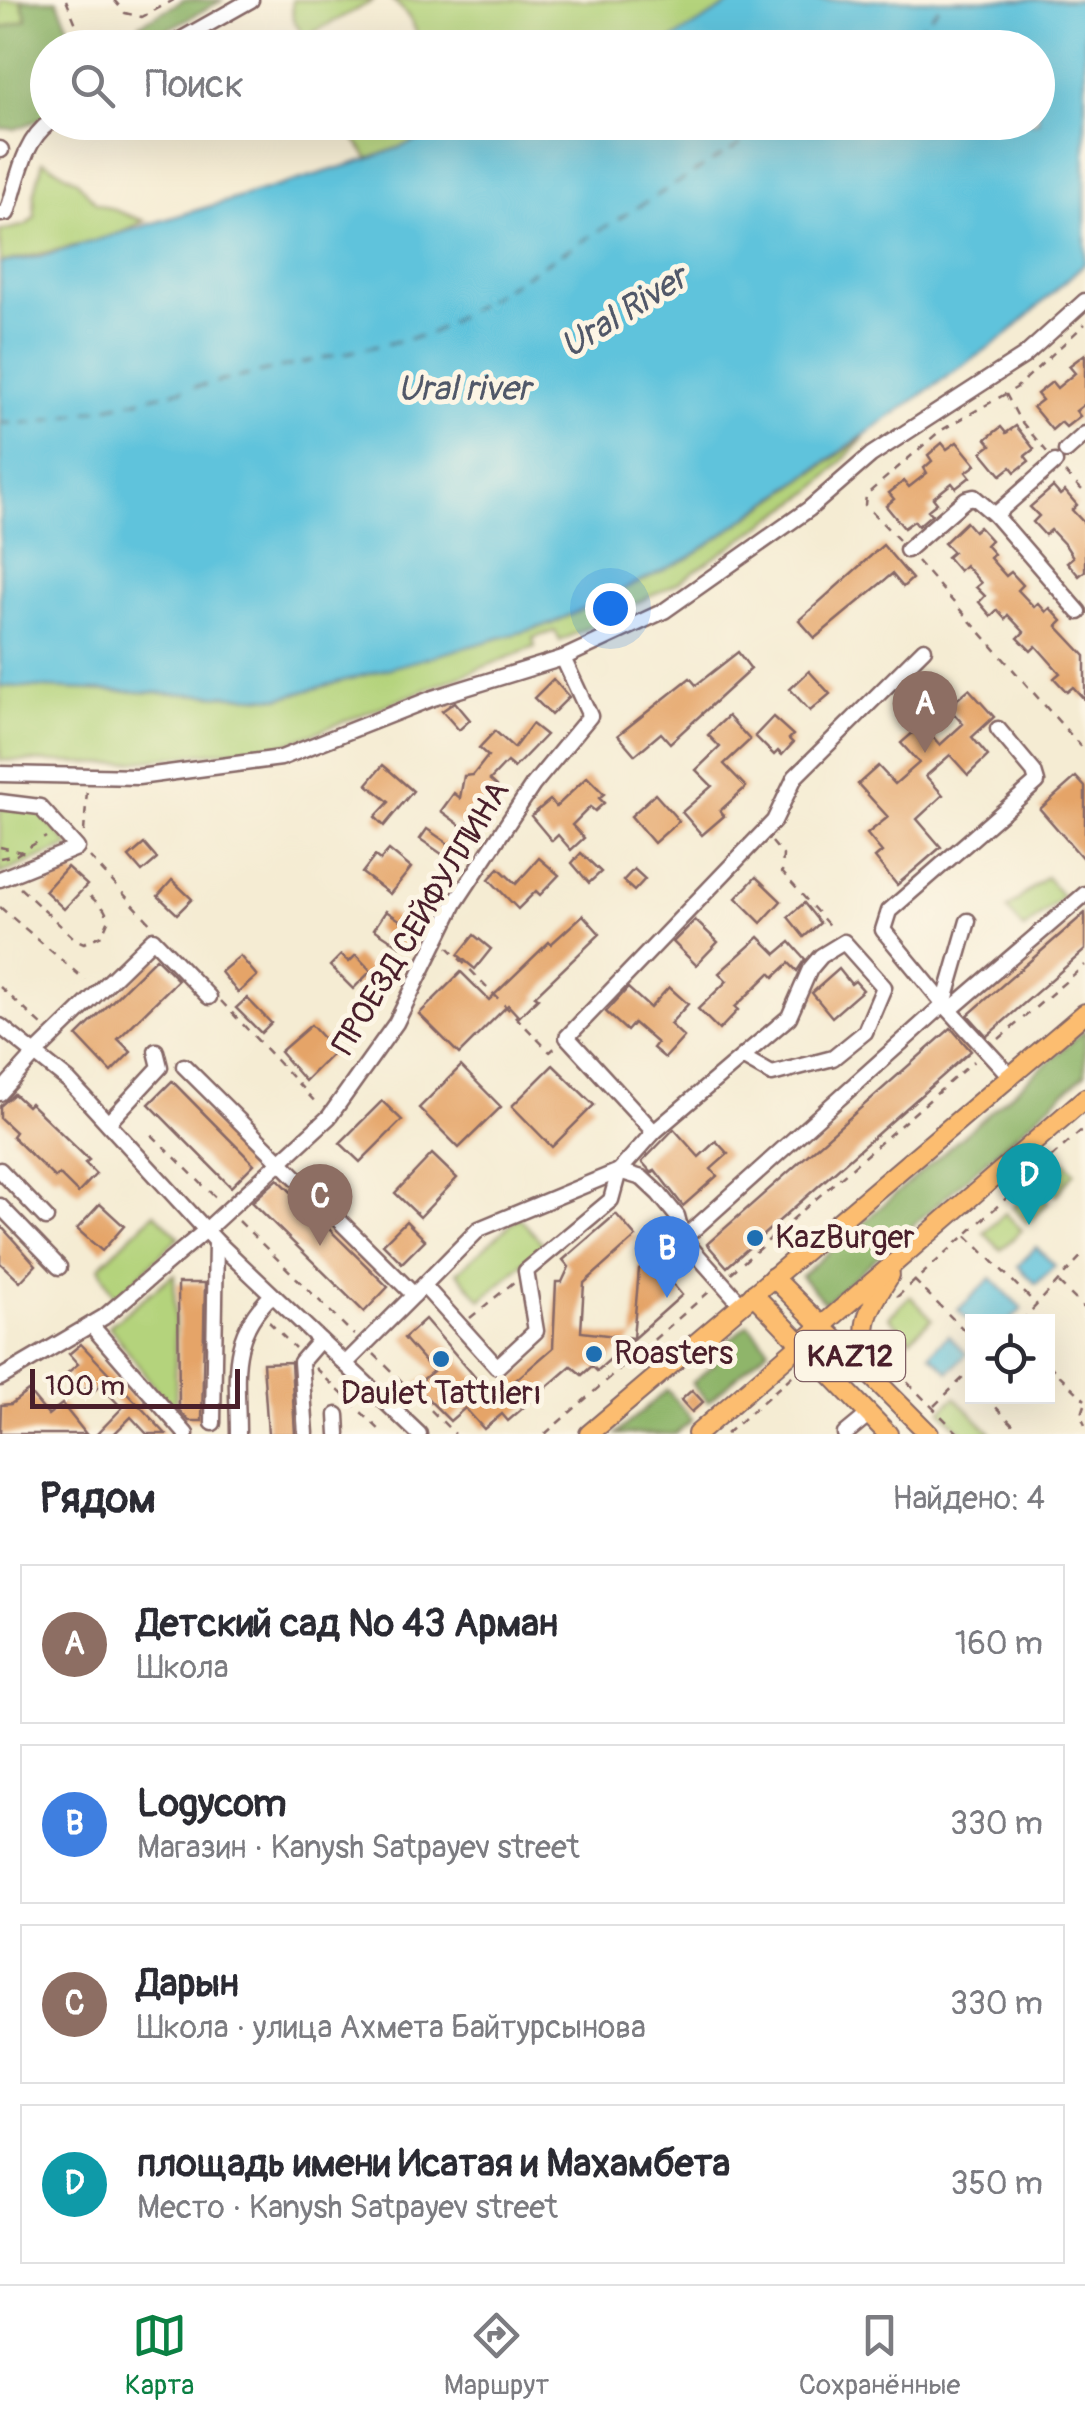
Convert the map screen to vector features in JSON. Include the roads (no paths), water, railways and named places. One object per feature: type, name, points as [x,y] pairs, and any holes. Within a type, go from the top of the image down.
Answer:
[{"type":"main road","points":[[589,1434],[1085,1012]]},
{"type":"main road","points":[[697,1434],[1085,1098]]},
{"type":"main road","points":[[888,1392],[864,1342],[863,1330],[870,1310],[900,1259]]},
{"type":"main road","name":"KAZ12","points":[[773,1277],[930,1434]]},
{"type":"main road","name":"KAZ12","points":[[747,1299],[888,1434]]},
{"type":"street","points":[[198,30],[252,0]]},
{"type":"street","points":[[0,214],[6,213],[33,140]]},
{"type":"street","points":[[0,774],[138,778],[281,758],[432,698],[562,658],[664,611],[809,508],[870,455],[1024,356],[1085,302]]},
{"type":"street","points":[[995,516],[1085,434]]},
{"type":"street","points":[[907,550],[966,499],[980,500],[1083,612]]},
{"type":"street","points":[[654,1132],[568,1036],[774,821],[794,777],[924,650]]},
{"type":"street","name":"ПРОЕЗД СЕЙФУЛЛИНА","points":[[0,1378],[91,1325],[211,1236],[228,1210],[329,1118],[396,1023],[456,902],[533,784],[590,716],[562,658]]},
{"type":"street","points":[[998,729],[1038,782],[889,912],[883,930],[1010,1077]]},
{"type":"street","points":[[0,802],[40,807],[78,848],[8,881]]},
{"type":"street","points":[[683,1239],[947,1007],[1085,894]]},
{"type":"street","points":[[947,1007],[968,921]]},
{"type":"street","points":[[0,1093],[153,939],[209,997]]},
{"type":"street","points":[[184,1066],[419,1291],[461,1326],[497,1367],[536,1331],[526,1271],[611,1200],[619,1172],[654,1132],[742,1057],[790,1017],[810,969],[822,956],[844,942],[884,987],[865,1032],[833,1058],[772,1074],[742,1057]]},
{"type":"street","points":[[0,1026],[37,1052],[211,1236],[419,1434]]},
{"type":"street","points":[[108,1123],[160,1067],[156,1051]]},
{"type":"street","points":[[0,1170],[46,1218]]},
{"type":"street","points":[[346,1363],[478,1229],[619,1172],[642,1178],[659,1194],[677,1216],[683,1239],[721,1282],[747,1299]]},
{"type":"street","points":[[0,1206],[58,1267]]},
{"type":"street","points":[[211,1236],[213,1423]]},
{"type":"street","points":[[238,1434],[238,1356],[245,1327],[272,1295]]},
{"type":"street","points":[[91,1325],[186,1434]]},
{"type":"street","points":[[306,1434],[301,1362],[320,1340]]},
{"type":"street","points":[[337,1415],[338,1434]]},
{"type":"street","points":[[845,1434],[868,1415]]},
{"type":"water","name":"Ural river","points":[[737,0],[1085,0],[1085,263],[1008,334],[689,558],[551,624],[280,698],[0,686],[0,263],[43,256],[369,159],[419,140],[1055,140],[1055,30],[688,30]]},
{"type":"water","points":[[1036,1247],[1055,1266],[1036,1284],[1018,1266]]},
{"type":"water","points":[[991,1278],[1022,1309],[1017,1314],[965,1317],[958,1310]]},
{"type":"water","points":[[948,1335],[965,1356],[949,1372],[930,1354]]},
{"type":"place","name":"Детский сад № 43 Арман","points":[[925,753]]},
{"type":"place","name":"площадь имени Исатая и Махамбета","points":[[1029,1225]]},
{"type":"place","name":"KazBurger","points":[[755,1238]]},
{"type":"place","name":"Дарын","points":[[320,1246]]},
{"type":"place","name":"Logycom","points":[[667,1298]]},
{"type":"place","name":"Roasters","points":[[594,1354]]},
{"type":"place","name":"Daulet Tattılerı","points":[[441,1359]]},
{"type":"water label","name":"Ural River","points":[[624,312]]}]
